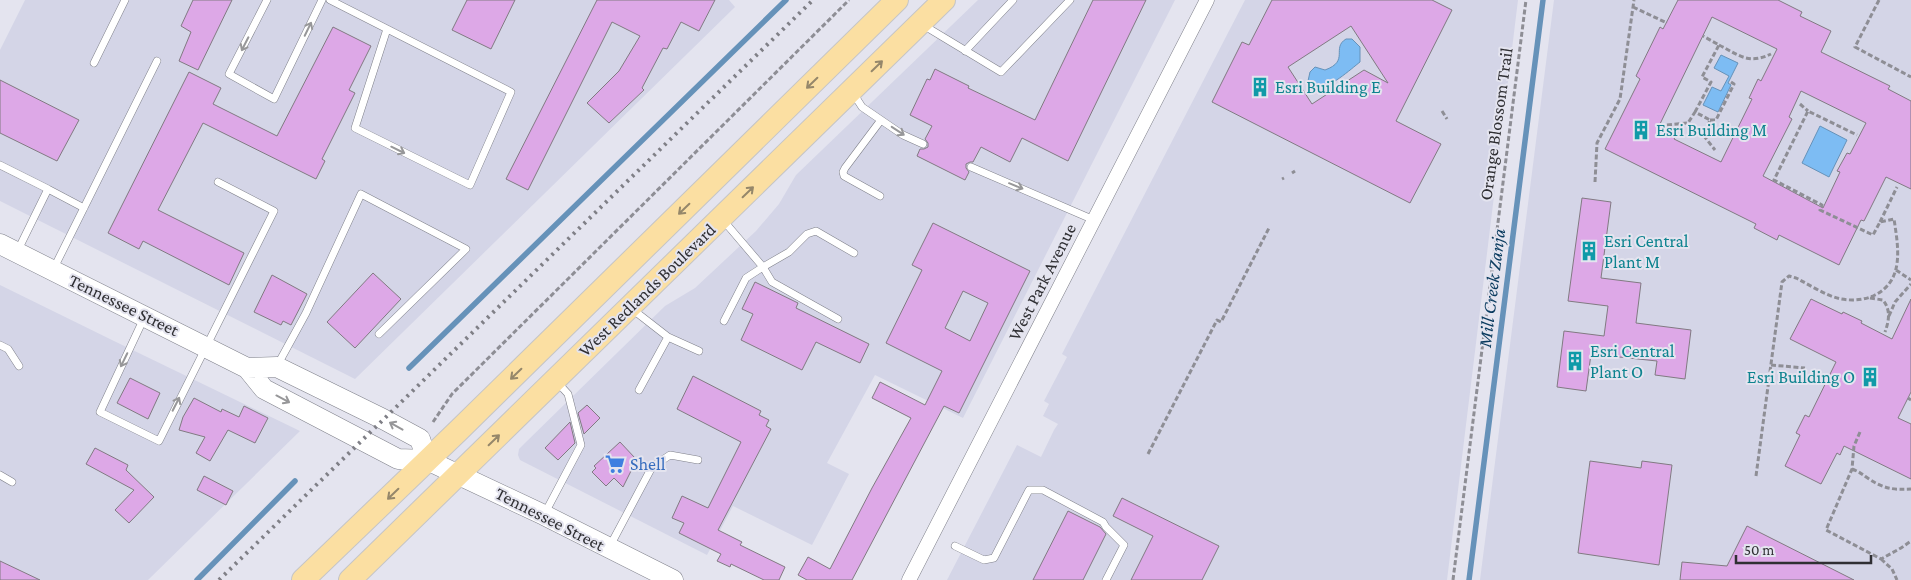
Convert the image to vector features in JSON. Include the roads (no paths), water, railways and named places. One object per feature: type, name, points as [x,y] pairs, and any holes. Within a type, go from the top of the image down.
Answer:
[{"type":"main road","name":"West Redlands Boulevard","points":[[303,580],[897,0]]},
{"type":"main road","name":"West Redlands Boulevard","points":[[350,580],[944,0]]},
{"type":"main road","name":"Tennessee Street","points":[[9,249],[247,368],[264,389],[398,459],[427,460],[459,474],[674,580]]},
{"type":"main road","points":[[247,368],[277,367],[383,419],[420,439],[427,460]]},
{"type":"street","name":"West Park Avenue","points":[[909,580],[1208,0]]},
{"type":"lane","points":[[94,63],[125,0]]},
{"type":"lane","points":[[267,0],[229,74],[274,99],[322,0]]},
{"type":"lane","points":[[330,0],[511,92],[470,185],[355,128],[387,29]]},
{"type":"lane","points":[[965,51],[1014,0]]},
{"type":"lane","points":[[920,23],[1000,72],[1070,0]]},
{"type":"lane","points":[[53,270],[158,61]]},
{"type":"lane","points":[[851,91],[862,108],[903,135],[923,144]]},
{"type":"lane","points":[[880,196],[844,176],[843,172],[844,168],[881,120]]},
{"type":"lane","points":[[0,165],[84,208]]},
{"type":"lane","points":[[971,168],[1094,220]]},
{"type":"lane","points":[[145,316],[100,412],[159,440],[274,211],[218,182]]},
{"type":"lane","points":[[9,249],[48,189]]},
{"type":"lane","points":[[277,367],[306,313],[361,194],[466,249],[379,334]]},
{"type":"lane","points":[[721,218],[763,266],[772,282],[838,319]]},
{"type":"lane","points":[[724,321],[746,278],[789,252],[807,234],[816,231],[854,252]]},
{"type":"lane","points":[[630,307],[668,337],[699,351]]},
{"type":"lane","points":[[639,390],[668,337]]},
{"type":"lane","points":[[0,345],[8,349],[19,366]]},
{"type":"lane","points":[[544,515],[581,445],[568,394],[555,380]]},
{"type":"lane","points":[[609,549],[652,467],[670,455],[698,460]]},
{"type":"lane","points":[[0,475],[12,482]]},
{"type":"lane","points":[[955,546],[984,560],[994,558],[1029,490],[1042,490],[1103,522],[1124,545],[1106,580]]},
{"type":"water","points":[[1346,39],[1352,39],[1360,47],[1360,62],[1328,85],[1323,87],[1314,86],[1308,81],[1310,72],[1315,67],[1325,70],[1337,63],[1340,46]]},
{"type":"water","points":[[1721,55],[1738,63],[1728,83],[1731,85],[1718,112],[1703,105],[1712,87],[1721,91],[1729,76],[1714,68]]},
{"type":"water","points":[[1820,126],[1847,140],[1829,177],[1802,163]]},
{"type":"waterway","points":[[409,368],[786,0]]},
{"type":"waterway","name":"Mill Creek Zanja","points":[[1469,580],[1543,0]]},
{"type":"waterway","points":[[197,580],[295,481]]},
{"type":"railway","points":[[219,580],[813,0]]},
{"type":"place","name":"Esri Building E","points":[[1260,87]]},
{"type":"place","name":"Esri Building M","points":[[1641,130]]},
{"type":"place","name":"Esri Central Plant M","points":[[1589,251]]},
{"type":"place","name":"Esri Central Plant O","points":[[1575,361]]},
{"type":"place","name":"Esri Building O","points":[[1870,377]]},
{"type":"place","name":"Shell","points":[[615,464]]}]
